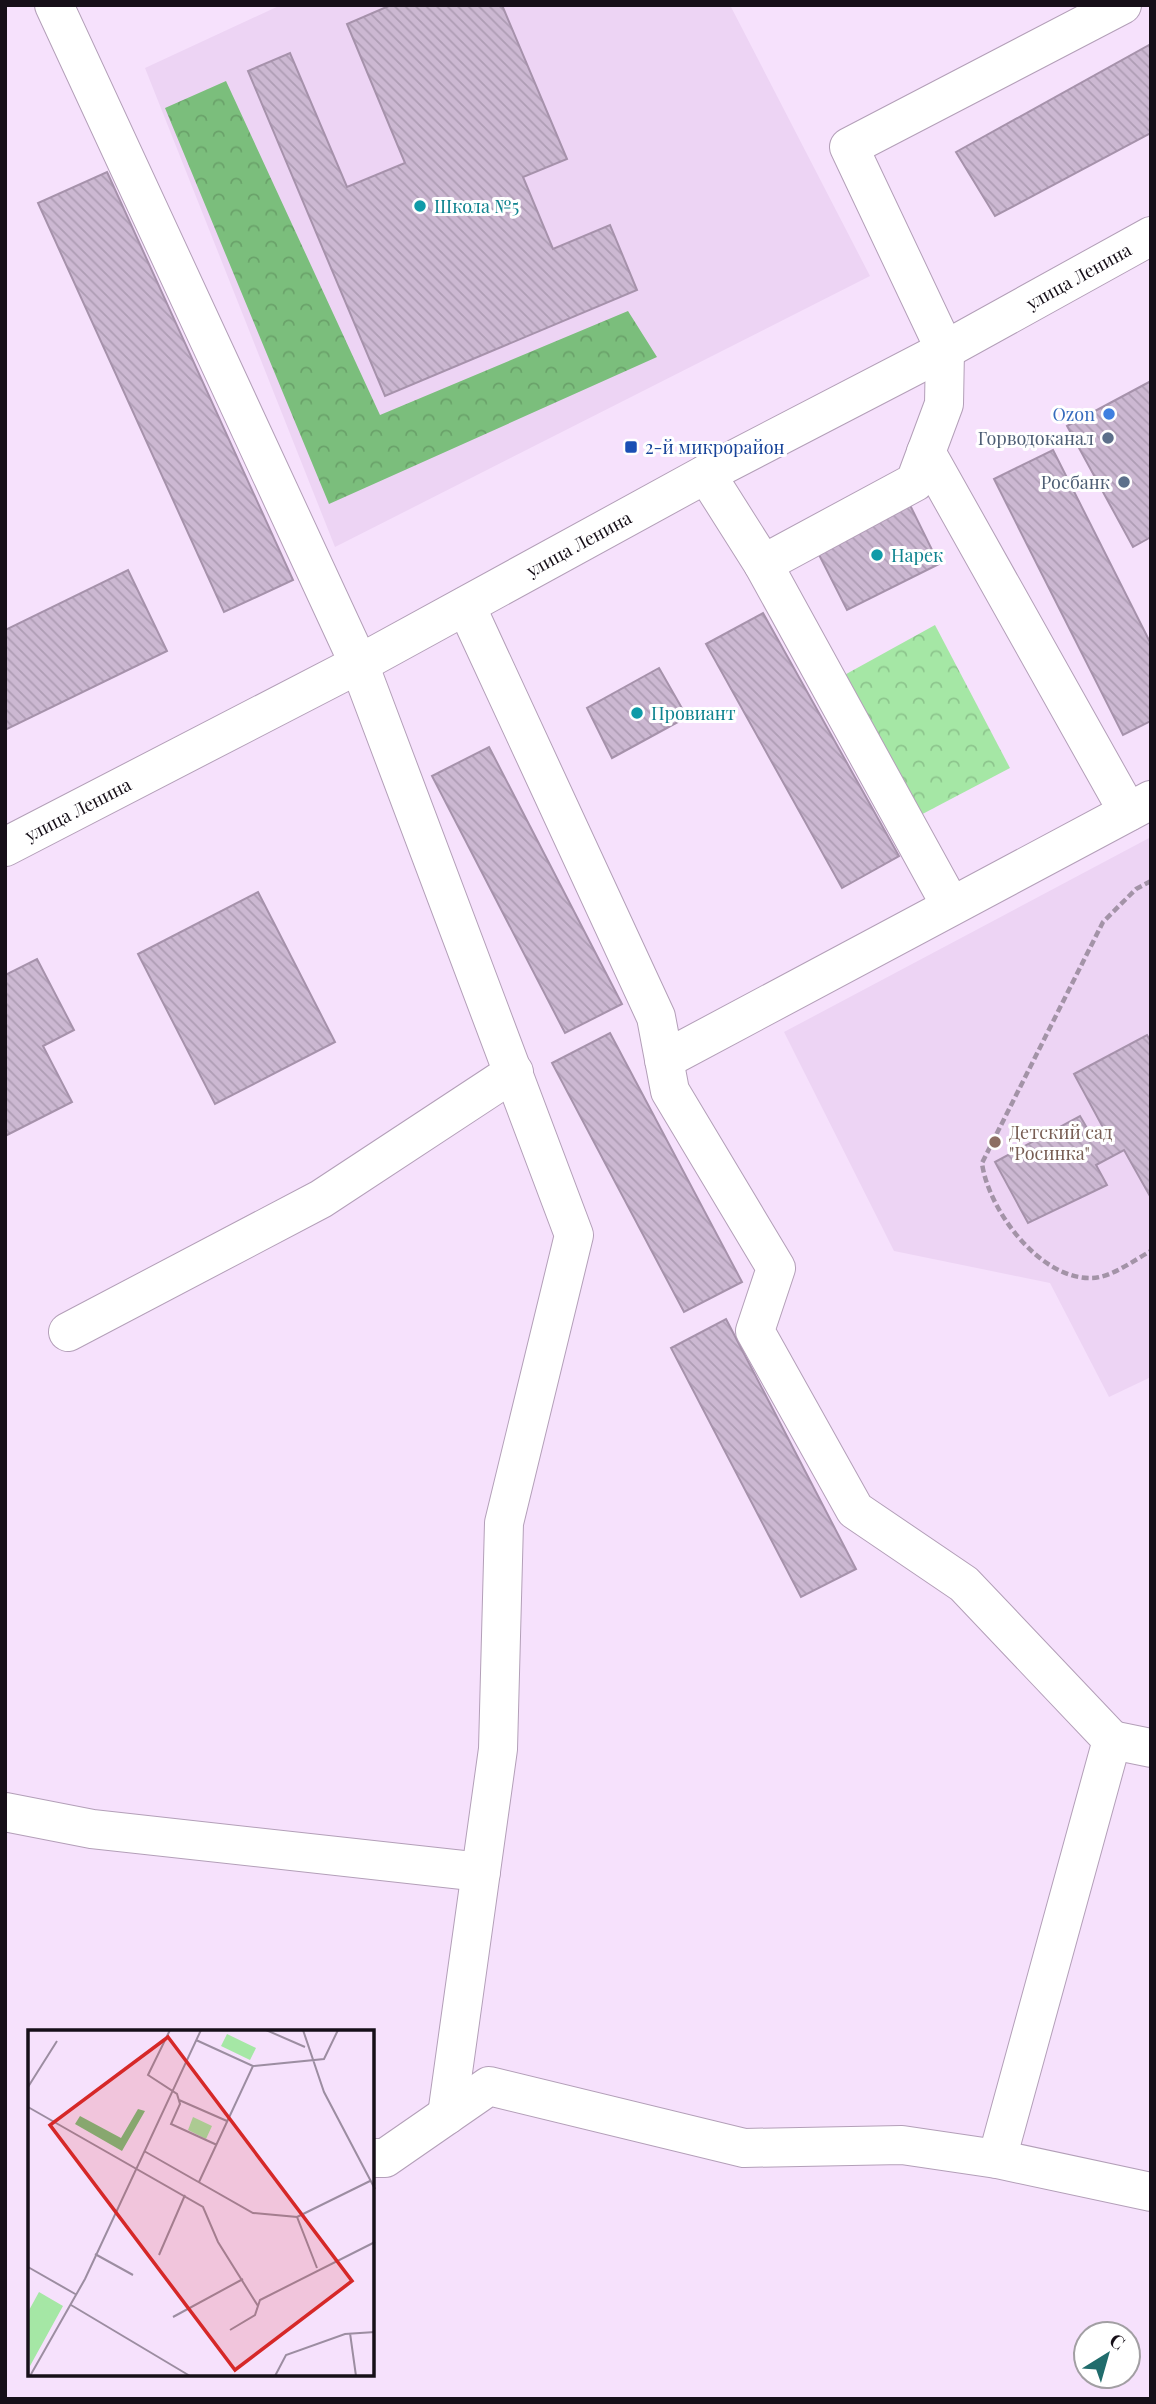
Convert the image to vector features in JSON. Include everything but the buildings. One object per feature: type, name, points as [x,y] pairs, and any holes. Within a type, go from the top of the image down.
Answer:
[{"type":"street","points":[[54,5],[359,664],[574,1235],[504,1523],[498,1749],[447,2115]]},
{"type":"street","points":[[763,564],[915,482],[944,404],[945,350],[849,148],[1122,5]]},
{"type":"street","name":"улица Ленина","points":[[5,847],[359,664],[706,474],[945,350],[1151,236]]},
{"type":"street","points":[[664,1060],[1140,806],[926,452]]},
{"type":"street","points":[[706,474],[763,564],[951,906]]},
{"type":"street","points":[[466,606],[656,1017],[670,1091],[776,1268],[755,1331],[855,1510],[964,1584],[1112,1740],[1151,1748]]},
{"type":"street","points":[[68,1332],[321,1199],[514,1072]]},
{"type":"street","points":[[997,2159],[1112,1740]]},
{"type":"street","points":[[5,1812],[92,1829],[481,1872]]},
{"type":"street","points":[[374,2158],[386,2158],[489,2086],[744,2147],[902,2145],[997,2159],[1151,2192]]},
{"type":"path","points":[[1151,881],[1136,889],[1103,922],[982,1163],[988,1192],[1018,1238],[1042,1258],[1067,1272],[1091,1278],[1105,1275],[1151,1251]]},
{"type":"shaded area","points":[[281,5],[730,5],[870,276],[335,547],[145,68]]},
{"type":"shaded area","name":"Детский сад \"Росинка\"","points":[[1151,837],[1151,1377],[1109,1397],[1050,1283],[894,1251],[784,1032]]},
{"type":"green space","points":[[226,81],[380,415],[628,311],[657,357],[329,504],[165,108]]},
{"type":"green space","points":[[935,625],[1010,768],[913,819],[839,678]]},
{"type":"place","name":"Школа №5","points":[[420,206]]},
{"type":"place","name":"Ozon","points":[[1109,414]]},
{"type":"place","name":"Горводоканал","points":[[1108,438]]},
{"type":"place","name":"2-й микрорайон","points":[[631,447]]},
{"type":"place","name":"Росбанк","points":[[1124,482]]},
{"type":"place","name":"Нарек","points":[[877,555]]},
{"type":"place","name":"Провиант","points":[[637,713]]},
{"type":"place","name":"Детский сад \"Росинка\"","points":[[995,1142]]}]
